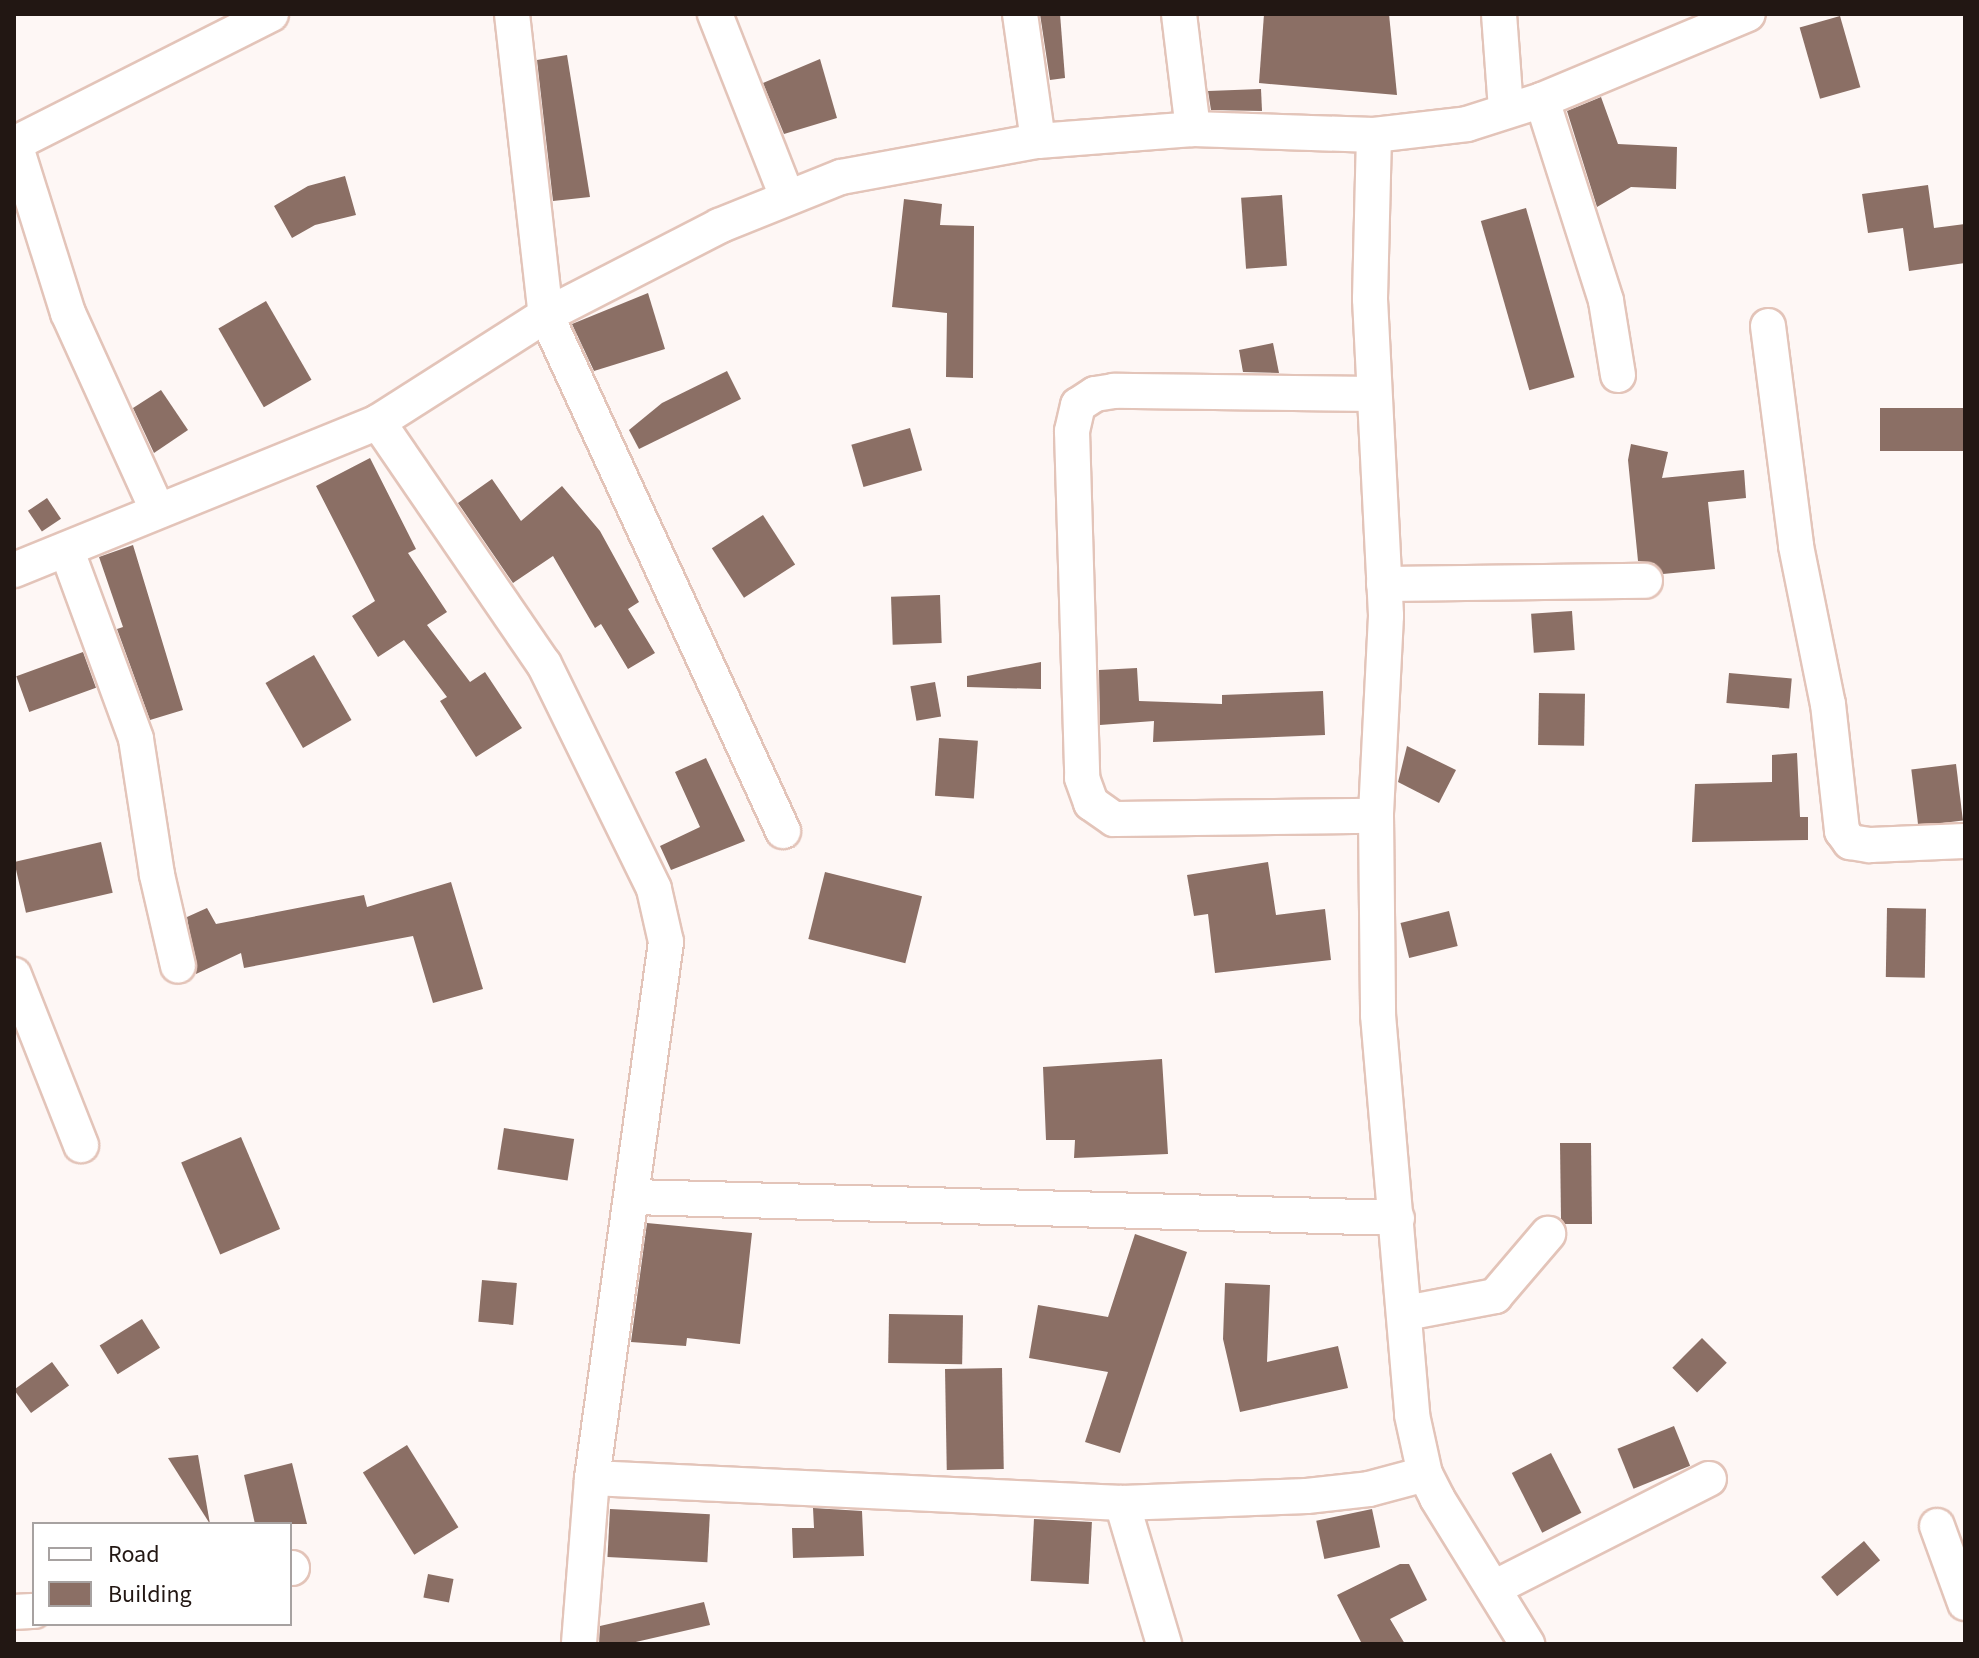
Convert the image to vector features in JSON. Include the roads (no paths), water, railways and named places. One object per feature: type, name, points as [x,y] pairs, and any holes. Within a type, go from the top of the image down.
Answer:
[{"type":"street","points":[[158,511],[68,313],[14,144],[271,14]]},
{"type":"street","points":[[512,14],[546,315],[783,831]]},
{"type":"street","points":[[715,14],[787,197]]},
{"type":"street","points":[[1020,14],[1038,141]]},
{"type":"street","points":[[1179,14],[1193,129]]},
{"type":"street","points":[[1499,14],[1506,109]]},
{"type":"street","points":[[14,570],[378,422],[546,315],[787,197],[841,177],[1038,141],[1193,129],[1374,135],[1467,124],[1506,109],[1542,100],[1741,15]]},
{"type":"street","points":[[1542,100],[1606,301],[1618,375]]},
{"type":"street","points":[[1374,135],[1373,394],[1384,584],[1376,816],[1378,1015],[1406,1313],[1412,1415],[1425,1474],[1527,1644]]},
{"type":"street","points":[[1768,326],[1796,546],[1828,704],[1842,831],[1850,842],[1870,845],[1965,841]]},
{"type":"street","points":[[1373,394],[1114,391],[1095,394],[1078,405],[1072,431],[1082,778],[1091,803],[1114,819],[1376,816]]},
{"type":"street","points":[[378,422],[544,664],[657,898],[666,942],[592,1478],[579,1644]]},
{"type":"street","points":[[67,551],[136,739],[157,875],[178,966]]},
{"type":"street","points":[[1384,584],[1645,581]]},
{"type":"street","points":[[14,975],[81,1145]]},
{"type":"street","points":[[633,1197],[1397,1218]]},
{"type":"street","points":[[1406,1313],[1495,1296],[1548,1234]]},
{"type":"street","points":[[592,1478],[1122,1503],[1307,1496],[1369,1489],[1425,1474]]},
{"type":"street","points":[[1494,1588],[1709,1479]]},
{"type":"street","points":[[1122,1503],[1164,1644]]},
{"type":"street","points":[[1937,1526],[1965,1603]]}]
